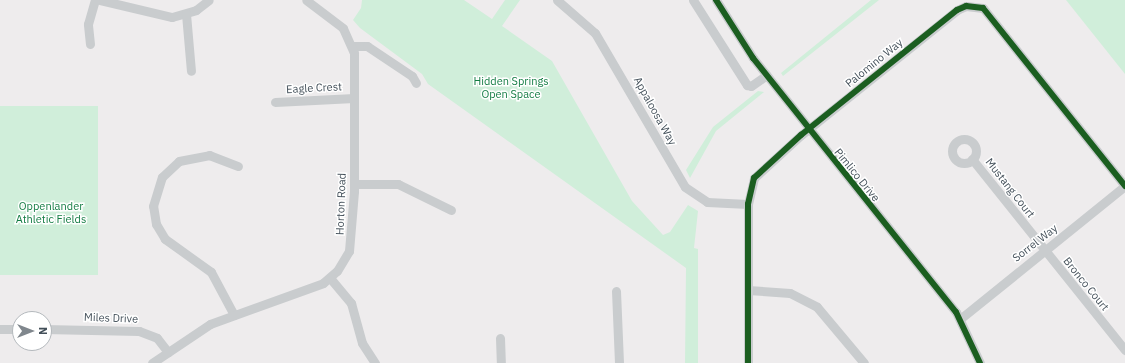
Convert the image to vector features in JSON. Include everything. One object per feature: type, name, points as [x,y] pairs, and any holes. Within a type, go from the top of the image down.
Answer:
[{"type":"street","points":[[90,44],[88,24],[95,0]]},
{"type":"street","points":[[100,0],[160,16],[186,14],[209,0]]},
{"type":"street","name":"Horton Road","points":[[152,363],[197,332],[234,315],[314,287],[330,278],[344,261],[351,242],[354,184],[353,46],[343,28],[306,0]]},
{"type":"street","name":"Appaloosa Way","points":[[557,0],[595,33],[685,187],[708,202],[748,204]]},
{"type":"street","points":[[693,0],[747,85],[751,86],[767,75]]},
{"type":"street","name":"Pimlico Drive","points":[[716,0],[767,75],[808,130],[960,319],[980,363]]},
{"type":"street","name":"Palomino Way","points":[[748,363],[748,204],[754,178],[808,130],[957,10],[973,6],[983,8],[1125,186]]},
{"type":"street","points":[[186,14],[191,71]]},
{"type":"street","points":[[353,46],[367,46],[412,76],[416,83]]},
{"type":"street","name":"Eagle Crest","points":[[275,102],[354,98]]},
{"type":"street","points":[[234,315],[211,272],[165,239],[156,224],[153,206],[158,183],[179,161],[209,155],[238,166]]},
{"type":"street","name":"Mustang Court","points":[[972,160],[1044,251]]},
{"type":"street","points":[[354,184],[400,185],[451,210]]},
{"type":"street","name":"Sorrel Way","points":[[960,319],[1125,186]]},
{"type":"street","name":"Bronco Court","points":[[1044,251],[1125,350]]},
{"type":"street","points":[[330,278],[351,303],[362,343],[375,363]]},
{"type":"street","points":[[748,290],[790,293],[817,306],[864,363]]},
{"type":"street","points":[[616,291],[619,363]]},
{"type":"street","points":[[0,329],[12,329]]},
{"type":"street","name":"Miles Drive","points":[[52,329],[139,331],[157,338],[168,352]]},
{"type":"street","points":[[500,338],[502,363]]},
{"type":"green space","name":"Hidden Springs Open Space","points":[[362,0],[464,0],[492,19],[505,0],[520,0],[502,26],[552,61],[632,201],[663,235],[670,232],[688,205],[698,211],[694,248],[698,249],[698,363],[685,363],[686,268],[428,84],[422,74],[360,28],[353,20],[361,8]]},
{"type":"green space","points":[[871,0],[879,0],[783,76],[781,73]]},
{"type":"green space","points":[[1066,0],[1125,0],[1125,74]]},
{"type":"green space","points":[[758,91],[764,92],[716,131],[690,178],[686,170],[713,127]]},
{"type":"green space","name":"Oppenlander Athletic Fields","points":[[0,106],[98,106],[98,275],[0,275]]},
{"type":"cycle path","points":[[716,0],[753,58],[956,312],[980,363]]},
{"type":"cycle path","points":[[748,363],[748,204],[754,178],[801,135],[957,10],[966,6],[983,8],[1125,186]]}]
